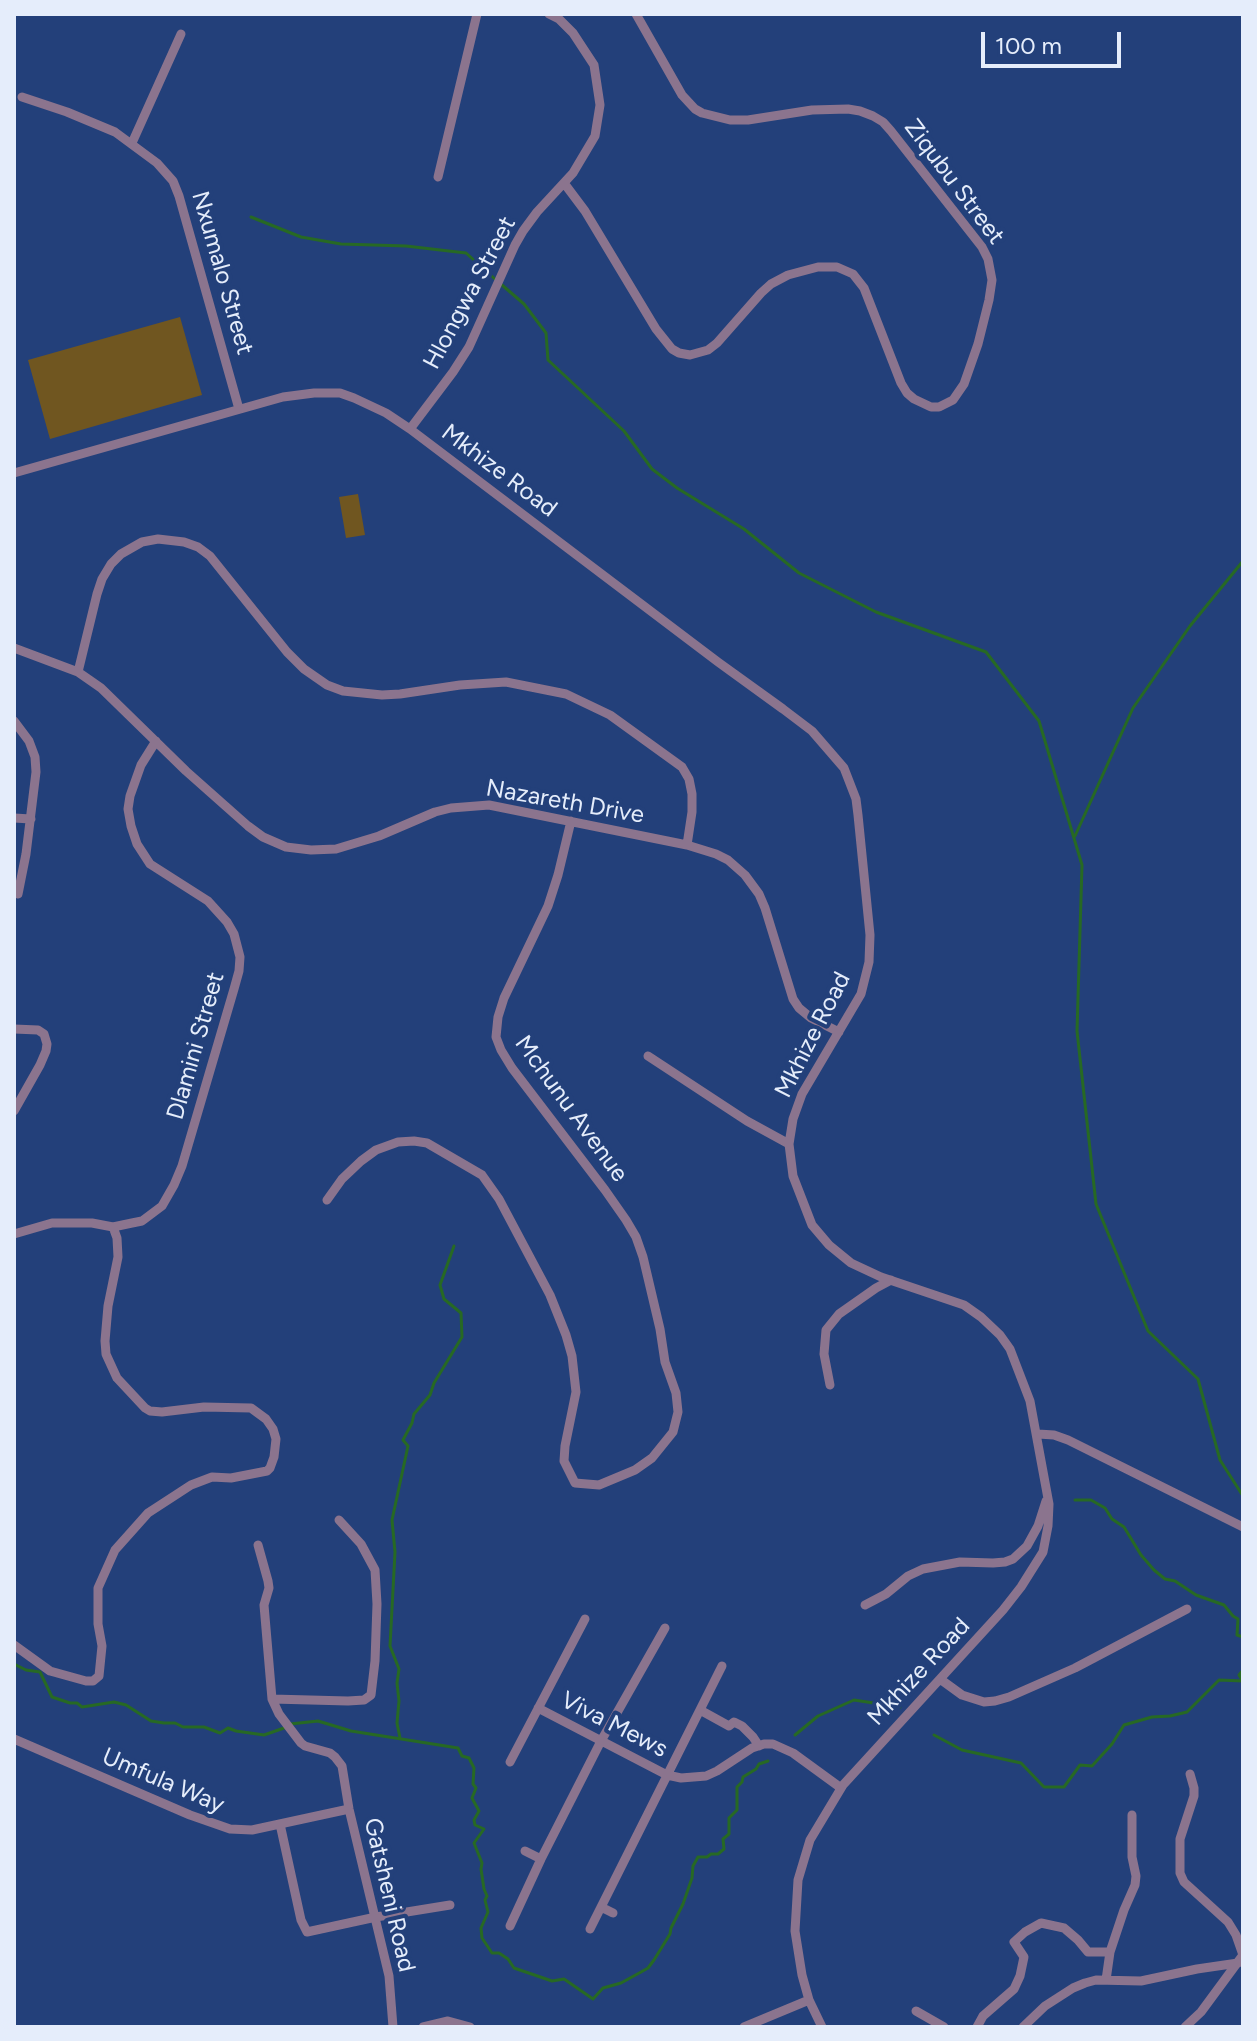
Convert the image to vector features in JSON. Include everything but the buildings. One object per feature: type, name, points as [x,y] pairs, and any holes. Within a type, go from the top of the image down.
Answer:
[{"type":"street","points":[[438,177],[477,14]]},
{"type":"street","name":"Ziqubu Street","points":[[564,183],[585,211],[656,329],[679,353],[700,354],[708,350],[771,284],[788,275],[818,267],[837,267],[853,274],[864,288],[907,393],[931,407],[939,407],[953,400],[964,384],[989,300],[992,280],[988,259],[982,247],[883,122],[848,109],[812,110],[748,120],[730,120],[702,113],[682,95],[636,14]]},
{"type":"street","name":"Hlongwa Street","points":[[410,429],[469,347],[515,245],[530,221],[581,161],[595,136],[600,105],[594,65],[573,33],[557,16]]},
{"type":"street","points":[[132,143],[181,34]]},
{"type":"street","name":"Nxumalo Street","points":[[22,97],[103,126],[132,143],[163,168],[176,187],[239,409]]},
{"type":"street","name":"Mkhize Road","points":[[14,473],[283,397],[340,393],[386,413],[410,429],[812,731],[844,768],[856,799],[870,935],[869,962],[861,994],[802,1094],[793,1119],[789,1144],[793,1176],[812,1225],[829,1245],[851,1263],[964,1305],[1000,1335],[1010,1349],[1030,1401],[1048,1496],[1048,1526],[1043,1552],[1003,1610],[841,1788],[810,1840],[798,1880],[795,1931],[809,2000],[822,2027]]},
{"type":"street","points":[[78,672],[102,579],[111,564],[142,542],[158,539],[184,542],[210,556],[287,652],[327,685],[343,691],[382,695],[506,682],[566,694],[610,715],[682,767],[692,794],[687,845]]},
{"type":"street","name":"Nazareth Drive","points":[[14,648],[78,672],[101,688],[186,771],[248,826],[273,842],[298,849],[336,849],[379,836],[435,812],[489,805],[687,845],[716,854],[745,875],[759,894],[793,999],[799,1008],[811,1018],[839,1032]]},
{"type":"street","points":[[14,721],[29,741],[36,772],[18,894]]},
{"type":"street","name":"Dlamini Street","points":[[14,1234],[52,1223],[92,1223],[113,1227],[142,1221],[162,1206],[174,1185],[186,1152],[239,971],[238,944],[227,922],[208,901],[150,864],[137,844],[128,809],[130,796],[141,765],[156,741]]},
{"type":"street","points":[[14,818],[31,819]]},
{"type":"street","name":"Mchunu Avenue","points":[[327,1200],[342,1179],[361,1161],[376,1150],[398,1142],[427,1143],[482,1175],[499,1199],[550,1295],[566,1335],[576,1392],[564,1461],[575,1483],[599,1485],[635,1470],[652,1458],[673,1432],[678,1412],[676,1393],[665,1362],[643,1257],[626,1220],[512,1068],[496,1037],[504,998],[548,906],[571,821]]},
{"type":"street","points":[[14,1029],[38,1030],[46,1038],[47,1044],[40,1065],[14,1111]]},
{"type":"street","points":[[648,1056],[747,1121],[789,1144]]},
{"type":"street","points":[[14,1645],[50,1671],[93,1681],[101,1669],[98,1588],[115,1550],[148,1513],[191,1485],[212,1477],[231,1478],[267,1471],[274,1457],[276,1439],[273,1429],[266,1419],[251,1408],[150,1411],[117,1378],[106,1354],[105,1341],[118,1257],[113,1227]]},
{"type":"street","points":[[830,1385],[824,1354],[826,1330],[839,1314],[891,1280]]},
{"type":"street","points":[[1038,1434],[1068,1440],[1243,1527]]},
{"type":"street","points":[[865,1605],[923,1569],[960,1562],[1005,1562],[1013,1559],[1027,1546],[1048,1496]]},
{"type":"street","points":[[258,1545],[269,1588],[264,1605],[272,1699],[364,1700],[371,1695],[375,1661],[375,1570],[361,1544],[339,1520]]},
{"type":"street","points":[[940,1679],[962,1695],[984,1702],[995,1701],[1149,1635],[1187,1609]]},
{"type":"street","name":"Viva Mews","points":[[510,1762],[585,1619]]},
{"type":"street","points":[[510,1926],[601,1741],[665,1628]]},
{"type":"street","points":[[590,1929],[722,1666]]},
{"type":"street","name":"Gatsheni Road","points":[[272,1699],[279,1714],[301,1743],[330,1753],[344,1772],[349,1809],[389,1976],[393,2027]]},
{"type":"street","name":"Viva Mews","points":[[538,1708],[667,1775],[681,1778],[706,1776],[759,1746]]},
{"type":"street","points":[[700,1710],[729,1726],[734,1722],[742,1726],[759,1746],[773,1744],[782,1747],[841,1788]]},
{"type":"street","name":"Umfula Way","points":[[14,1739],[230,1829],[252,1830],[349,1809]]},
{"type":"street","points":[[1185,2027],[1238,1967],[1243,1955],[1228,1922],[1184,1882],[1180,1873],[1180,1839],[1194,1796],[1190,1774]]},
{"type":"street","points":[[1106,1980],[1110,1952],[1135,1885],[1132,1815]]},
{"type":"street","points":[[280,1824],[301,1920],[307,1932],[450,1905]]},
{"type":"street","points":[[525,1851],[541,1859]]},
{"type":"street","points":[[601,1907],[613,1913]]},
{"type":"street","points":[[977,2027],[983,2016],[1014,1989],[1024,1957],[1014,1942],[1025,1932],[1041,1923],[1064,1928],[1088,1952],[1110,1952]]},
{"type":"street","points":[[1023,2027],[1045,2006],[1073,1988],[1096,1980],[1141,1981],[1197,1969],[1238,1967]]},
{"type":"street","points":[[744,2027],[809,2000]]},
{"type":"street","points":[[916,2011],[944,2027]]},
{"type":"street","points":[[423,2027],[448,2021],[470,2027]]},
{"type":"shaded area","points":[[180,317],[202,395],[50,439],[28,360]]},
{"type":"shaded area","points":[[358,494],[365,535],[346,538],[339,497]]},
{"type":"waterway","points":[[251,217],[301,237],[341,244],[406,246],[466,253],[496,280]]},
{"type":"waterway","points":[[502,285],[524,304],[546,333],[548,360],[624,431],[652,469],[744,529],[799,573],[876,612],[986,652],[1039,721],[1082,865],[1077,1031],[1096,1204],[1148,1331],[1198,1379],[1220,1460],[1243,1496]]},
{"type":"waterway","points":[[1075,836],[1133,708],[1190,626],[1243,561]]},
{"type":"waterway","points":[[400,1738],[397,1723],[399,1669],[390,1646],[395,1552],[392,1520],[408,1446],[403,1440],[414,1414],[430,1395],[462,1337],[461,1313],[444,1299],[440,1285],[454,1246]]},
{"type":"waterway","points":[[1075,1500],[1091,1500],[1105,1508],[1112,1519],[1124,1527],[1141,1555],[1165,1579],[1224,1605],[1238,1619],[1237,1635],[1243,1637]]},
{"type":"waterway","points":[[14,1664],[40,1672],[52,1697],[82,1707],[114,1702],[126,1705],[151,1721],[204,1727],[220,1733],[228,1728],[264,1735],[284,1728]]},
{"type":"waterway","points":[[1242,1680],[1239,1675],[1243,1670]]},
{"type":"waterway","points":[[934,1735],[962,1750],[1021,1763],[1044,1787],[1064,1787],[1080,1765],[1092,1766],[1124,1725],[1187,1712],[1219,1680],[1243,1681]]},
{"type":"waterway","points":[[795,1735],[818,1716],[854,1700],[900,1707]]},
{"type":"waterway","points":[[290,1724],[318,1721],[351,1731],[458,1748],[474,1768],[473,1784],[476,1788],[472,1798],[479,1811],[474,1820],[475,1825],[484,1829],[474,1843],[482,1863],[487,1896],[488,1912],[481,1928],[482,1938],[492,1953],[499,1953],[508,1959],[514,1968],[552,1981],[564,1979],[593,1999],[603,1988],[621,1983],[648,1968],[654,1960],[683,1904],[698,1857],[718,1854],[724,1849],[723,1839],[729,1834],[729,1818],[737,1810],[737,1787],[743,1777],[768,1761]]}]
